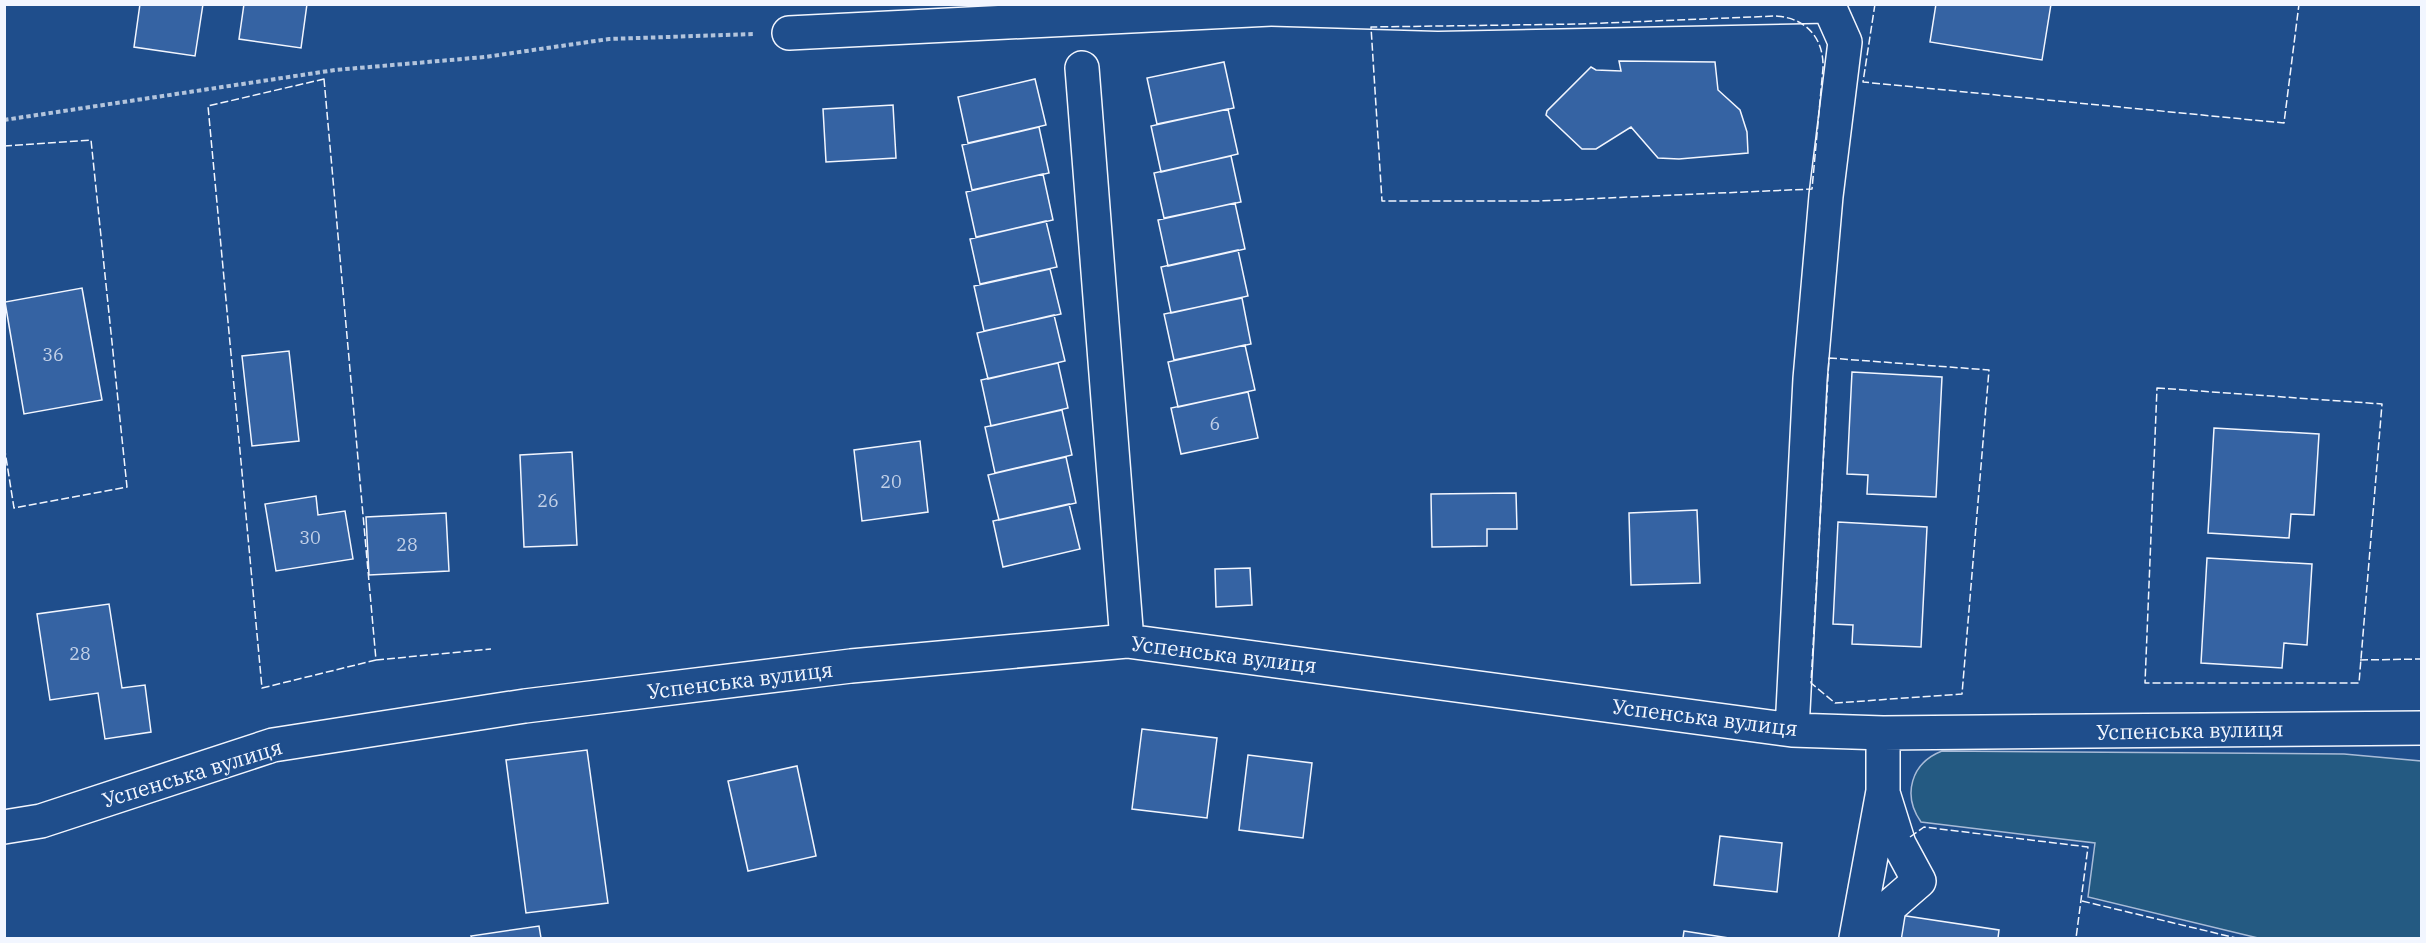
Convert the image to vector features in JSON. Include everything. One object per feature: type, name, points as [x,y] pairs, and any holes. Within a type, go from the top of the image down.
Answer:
[{"type":"street","points":[[789,33],[892,16],[1271,7],[1438,14],[1829,5],[1845,42],[1826,196],[1810,379],[1792,730]]},
{"type":"street","points":[[1082,68],[1127,641]]},
{"type":"street","name":"Успенська вулиця","points":[[4,827],[41,821],[273,745],[525,706],[851,666],[1127,641],[1792,730],[1883,733],[2421,728]]},
{"type":"street","points":[[1856,939],[1883,790],[1883,733]]},
{"type":"street","points":[[1883,790],[1899,844],[1919,881],[1889,907],[1884,939]]},
{"type":"path","points":[[4,120],[335,70],[485,57],[609,39],[789,33]]},
{"type":"shaded area","points":[[1942,751],[2344,754],[2421,761],[2421,938],[2258,938],[2088,897],[2095,843],[1921,822],[1912,801],[1913,781],[1923,763]]},
{"type":"building","points":[[140,4],[203,4],[195,56],[134,47]]},
{"type":"building","points":[[244,4],[307,4],[301,48],[239,39]]},
{"type":"building","points":[[1936,4],[2051,4],[2042,60],[1930,42]]},
{"type":"building","points":[[1619,61],[1715,62],[1718,90],[1740,110],[1747,132],[1748,153],[1679,159],[1658,158],[1631,127],[1596,149],[1582,149],[1546,115],[1547,111],[1591,67],[1596,70],[1621,71]]},
{"type":"building","points":[[1224,62],[1234,108],[1157,124],[1147,78]]},
{"type":"building","points":[[1035,79],[1046,125],[968,143],[958,97]]},
{"type":"building","points":[[893,105],[896,158],[826,162],[823,109]]},
{"type":"building","points":[[1228,109],[1238,154],[1161,172],[1151,126]]},
{"type":"building","points":[[1039,127],[1049,173],[972,190],[962,145]]},
{"type":"building","points":[[1231,156],[1241,202],[1164,218],[1154,173]]},
{"type":"building","points":[[1043,174],[1053,220],[976,237],[966,192]]},
{"type":"building","points":[[1235,203],[1245,249],[1168,266],[1158,220]]},
{"type":"building","points":[[1046,221],[1057,267],[980,284],[970,239]]},
{"type":"building","points":[[1238,250],[1248,296],[1171,313],[1161,267]]},
{"type":"building","points":[[1050,269],[1061,314],[984,331],[974,286]]},
{"type":"building","points":[[82,288],[102,400],[24,414],[5,302]]},
{"type":"building","points":[[1242,298],[1251,344],[1174,360],[1164,314]]},
{"type":"building","points":[[1054,315],[1065,361],[988,379],[977,333]]},
{"type":"building","points":[[1245,345],[1255,390],[1178,407],[1168,362]]},
{"type":"building","points":[[289,351],[299,441],[252,446],[242,356]]},
{"type":"building","points":[[1058,363],[1068,408],[991,426],[981,380]]},
{"type":"building","points":[[1852,372],[1942,377],[1936,497],[1867,494],[1868,475],[1847,474]]},
{"type":"building","points":[[1248,392],[1258,438],[1181,454],[1171,408]]},
{"type":"building","points":[[1062,410],[1072,455],[995,473],[985,427]]},
{"type":"building","points":[[2214,428],[2319,434],[2314,515],[2291,514],[2289,538],[2208,533]]},
{"type":"building","points":[[920,441],[928,512],[862,521],[854,450]]},
{"type":"building","points":[[572,452],[577,545],[524,547],[520,455]]},
{"type":"building","points":[[1066,457],[1076,503],[999,520],[988,475]]},
{"type":"building","points":[[1516,493],[1517,529],[1487,529],[1487,546],[1432,547],[1431,494]]},
{"type":"building","points":[[316,496],[318,515],[345,511],[353,559],[276,571],[265,504]]},
{"type":"building","points":[[1069,504],[1080,549],[1003,567],[993,521]]},
{"type":"building","points":[[1697,510],[1700,583],[1631,585],[1629,513]]},
{"type":"building","points":[[446,513],[449,571],[369,575],[366,517]]},
{"type":"building","points":[[1838,522],[1927,527],[1921,647],[1852,644],[1853,625],[1833,624]]},
{"type":"building","points":[[2207,558],[2312,564],[2307,645],[2284,643],[2282,668],[2201,663]]},
{"type":"building","points":[[1250,568],[1252,605],[1216,607],[1215,569]]},
{"type":"building","points":[[109,604],[122,688],[145,685],[151,732],[105,739],[98,693],[50,700],[37,614]]},
{"type":"building","points":[[1142,729],[1217,738],[1207,818],[1132,809]]},
{"type":"building","points":[[587,750],[608,903],[526,913],[506,760]]},
{"type":"building","points":[[1248,755],[1312,763],[1303,838],[1239,830]]},
{"type":"building","points":[[797,766],[816,856],[748,871],[728,781]]},
{"type":"building","points":[[1720,836],[1782,843],[1777,892],[1714,885]]},
{"type":"building","points":[[1893,914],[1999,930],[1998,938],[1890,938]]},
{"type":"building","points":[[539,926],[541,938],[472,938],[471,936]]},
{"type":"building","points":[[1684,931],[1729,938],[1683,938]]},
{"type":"fence","points":[[1875,4],[1863,82],[2284,123],[2299,4]]},
{"type":"fence","points":[[1776,16],[1804,25],[1816,39],[1822,57],[1823,68],[1812,189],[1539,201],[1382,201],[1371,27],[1580,24],[1776,16]]},
{"type":"fence","points":[[324,79],[376,660],[262,688],[208,106],[324,79]]},
{"type":"fence","points":[[4,146],[91,140],[127,487],[14,508],[4,445]]},
{"type":"fence","points":[[1829,358],[1989,370],[1962,694],[1835,703],[1811,683],[1829,358]]},
{"type":"fence","points":[[2157,388],[2382,404],[2359,683],[2145,683],[2157,388]]},
{"type":"fence","points":[[376,660],[491,649]]},
{"type":"fence","points":[[2360,660],[2422,659]]},
{"type":"fence","points":[[1910,837],[1924,827],[2088,847],[2076,938]]},
{"type":"fence","points":[[2082,901],[2236,938]]}]
